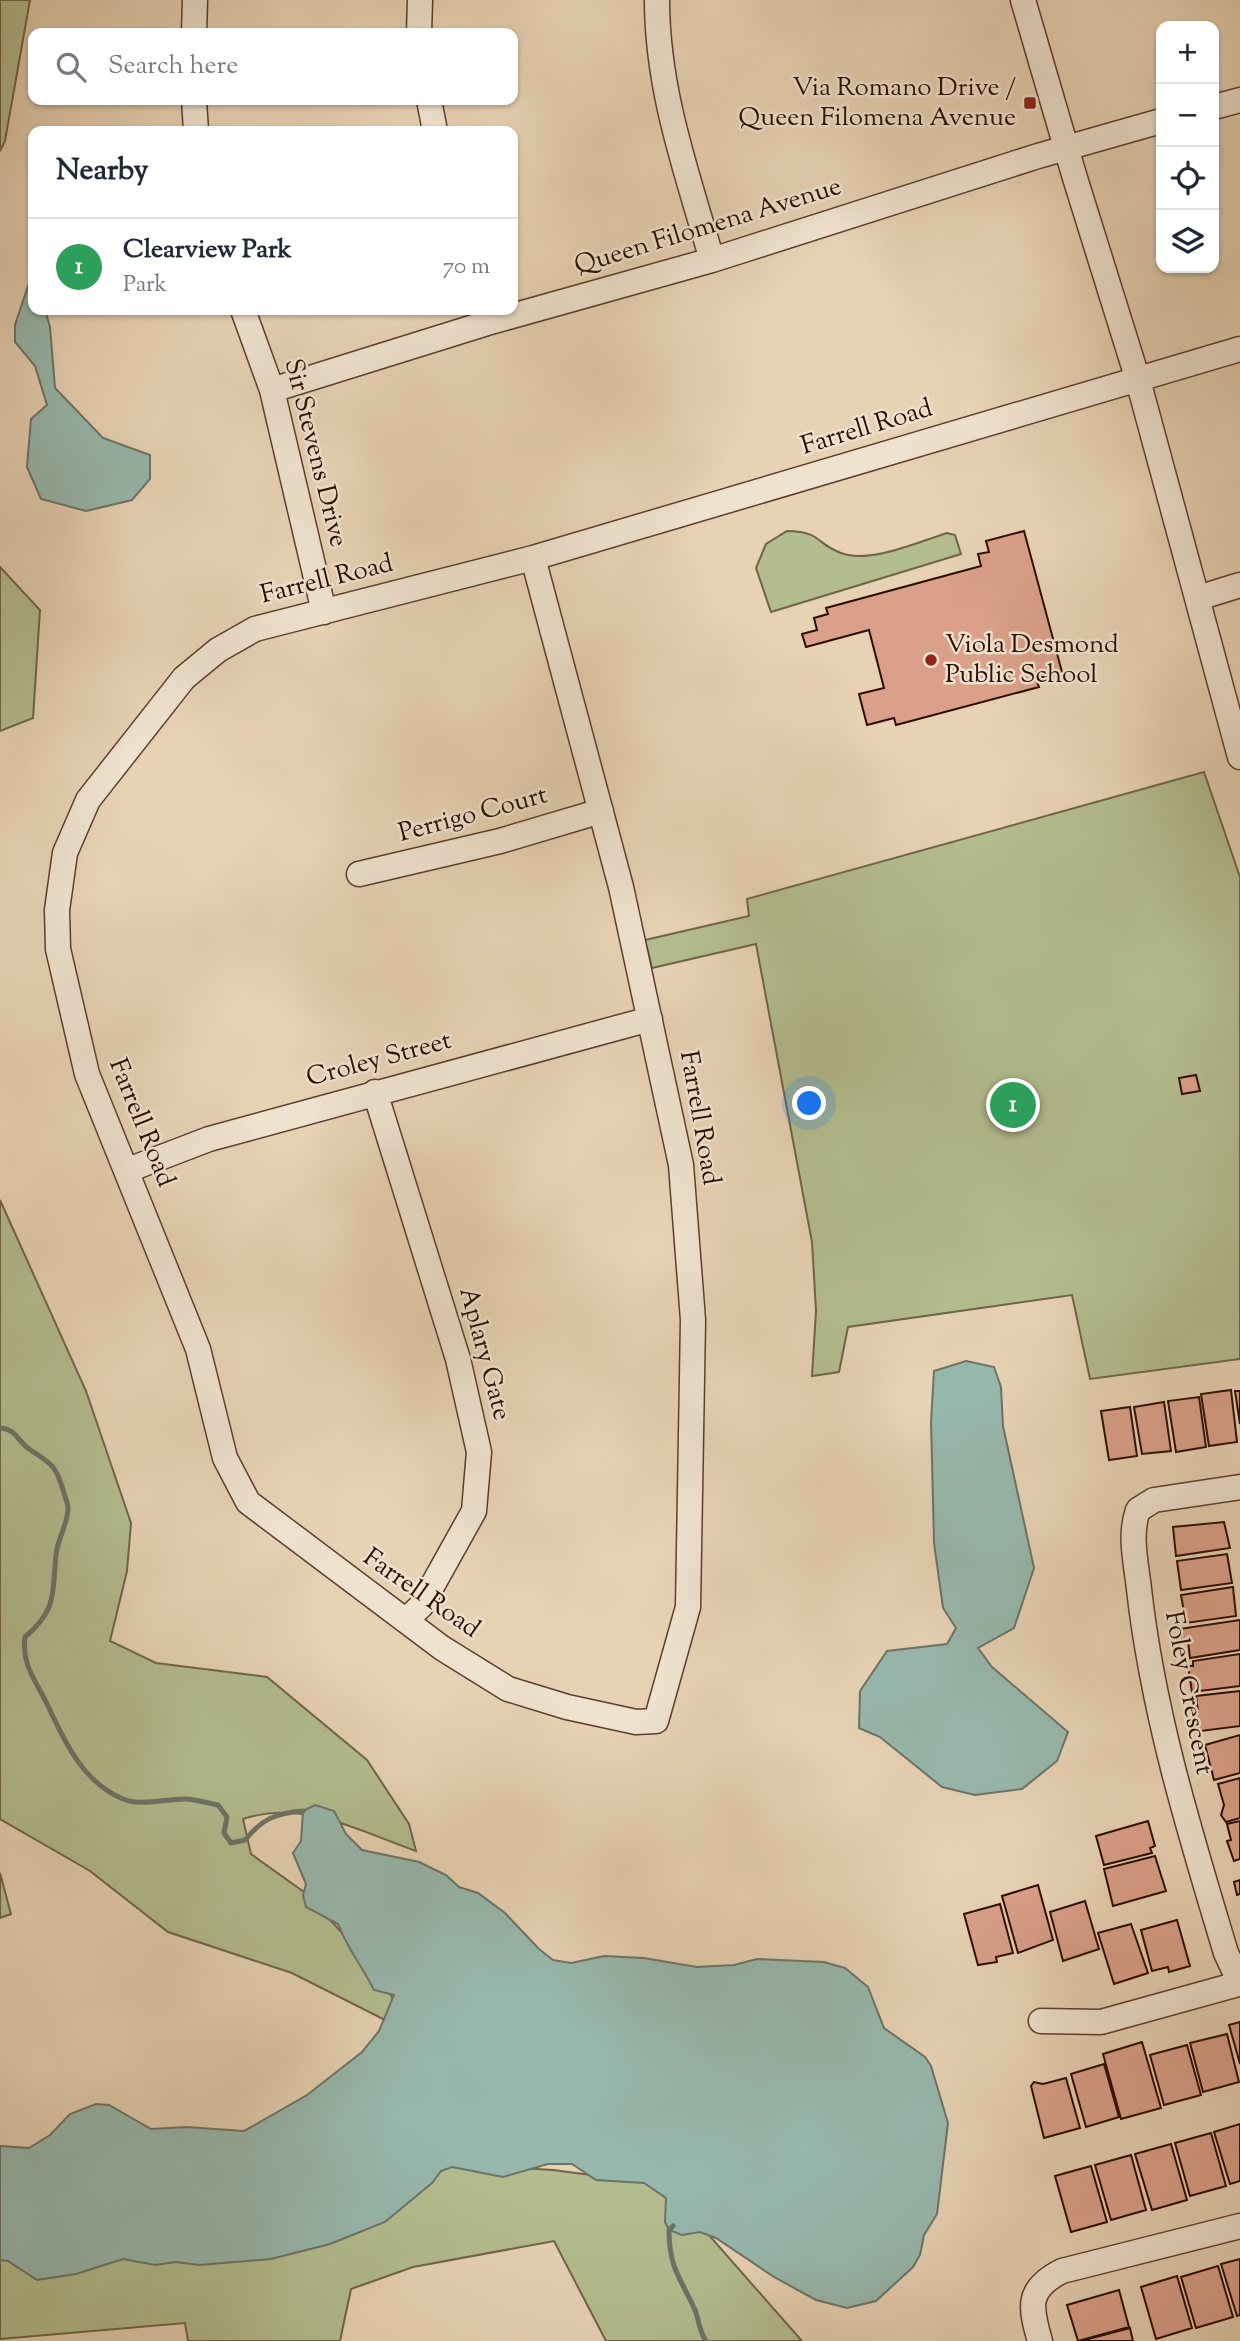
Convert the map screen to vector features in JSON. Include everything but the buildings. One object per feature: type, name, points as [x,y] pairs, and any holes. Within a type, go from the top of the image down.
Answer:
[{"type":"street","points":[[194,28],[195,0]]},
{"type":"street","points":[[419,28],[420,0]]},
{"type":"street","points":[[657,0],[657,45],[661,79],[712,260]]},
{"type":"street","points":[[1024,0],[1066,148],[1138,380],[1240,757]]},
{"type":"street","points":[[1219,106],[1240,100]]},
{"type":"street","points":[[194,105],[196,126]]},
{"type":"street","points":[[430,105],[434,126]]},
{"type":"street","name":"Queen Filomena Avenue","points":[[518,308],[712,260],[1066,148],[1156,122]]},
{"type":"street","name":"Sir Stevens Drive","points":[[245,315],[272,390],[324,612]]},
{"type":"street","name":"Queen Filomena Avenue","points":[[272,390],[485,316]]},
{"type":"street","name":"Farrell Road","points":[[533,558],[621,887],[681,1165],[693,1320],[688,1607],[656,1721],[636,1722],[508,1689],[442,1648],[248,1502],[225,1458],[198,1349],[87,1074],[58,949],[58,891],[71,835],[99,785],[184,678],[200,663],[255,629],[533,558],[1240,349]]},
{"type":"street","points":[[1198,598],[1240,585]]},
{"type":"street","name":"Perrigo Court","points":[[359,874],[500,841],[601,811]]},
{"type":"street","name":"Croley Street","points":[[128,1170],[209,1139],[650,1019]]},
{"type":"street","name":"Aplary Gate","points":[[375,1092],[458,1359],[479,1452],[474,1511],[421,1606],[406,1620]]},
{"type":"street","name":"Foley Crescent","points":[[1239,1983],[1222,1941],[1159,1719],[1141,1606],[1132,1525],[1138,1510],[1154,1500],[1240,1487]]},
{"type":"street","points":[[1041,2021],[1101,2022],[1239,1983]]},
{"type":"street","points":[[1040,2341],[1032,2312],[1035,2291],[1048,2278],[1062,2271],[1240,2226]]},
{"type":"green space","points":[[0,0],[30,0],[5,141],[0,151]]},
{"type":"green space","points":[[787,531],[807,533],[832,549],[852,556],[879,554],[947,533],[955,535],[961,554],[771,612],[756,568],[766,544]]},
{"type":"green space","points":[[0,567],[40,610],[33,718],[0,731]]},
{"type":"green space","points":[[1204,772],[1240,877],[1240,1359],[1090,1379],[1072,1295],[848,1327],[839,1372],[812,1376],[816,1311],[812,1242],[756,944],[652,968],[645,940],[749,916],[747,899]]},
{"type":"green space","points":[[0,1200],[86,1391],[131,1523],[127,1571],[110,1641],[156,1663],[267,1677],[367,1760],[409,1824],[416,1851],[352,1827],[309,1815],[265,1814],[243,1819],[251,1854],[304,1892],[373,1966],[395,2002],[389,2022],[292,1973],[168,1932],[90,1871],[0,1819]]},
{"type":"green space","points":[[0,1873],[11,1914],[0,1918]]},
{"type":"green space","points":[[455,2164],[553,2170],[674,2186],[700,2225],[802,2341],[606,2341],[554,2241],[413,2267],[351,2289],[340,2341],[188,2341],[185,2323],[0,2339],[0,2247],[408,2169]]},
{"type":"water","points":[[28,286],[28,315],[46,315],[50,327],[55,388],[103,438],[150,455],[150,479],[132,500],[86,511],[41,499],[27,467],[31,419],[47,405],[35,366],[15,342],[15,325]]},
{"type":"water","points":[[966,1361],[994,1367],[1001,1387],[1003,1426],[1034,1568],[1014,1628],[978,1648],[992,1667],[1068,1732],[1057,1761],[1022,1789],[975,1795],[942,1787],[880,1737],[859,1728],[860,1691],[887,1651],[947,1644],[956,1628],[943,1608],[934,1543],[931,1422],[934,1371]]},
{"type":"water","points":[[315,1805],[334,1811],[346,1834],[362,1850],[419,1862],[446,1875],[459,1887],[478,1893],[505,1913],[553,1960],[571,1963],[604,1956],[644,1958],[697,1967],[734,1965],[757,1959],[824,1962],[845,1968],[868,1987],[884,2028],[925,2057],[931,2066],[948,2123],[937,2214],[924,2235],[920,2255],[913,2267],[876,2301],[847,2308],[816,2300],[774,2277],[716,2238],[700,2232],[682,2235],[669,2230],[665,2222],[666,2198],[644,2183],[596,2180],[572,2164],[548,2164],[503,2177],[452,2167],[441,2171],[432,2183],[385,2222],[330,2244],[271,2259],[199,2265],[176,2262],[155,2265],[123,2259],[76,2274],[37,2280],[8,2261],[0,2260],[0,2146],[29,2148],[50,2135],[70,2114],[96,2104],[109,2105],[151,2129],[186,2127],[244,2131],[307,2095],[362,2052],[379,2031],[394,1995],[374,1990],[338,1924],[306,1907],[303,1895],[306,1884],[293,1853],[301,1841],[303,1811]]},
{"type":"waterway","points":[[0,1428],[13,1433],[25,1446],[52,1466],[68,1505],[68,1514],[57,1549],[51,1600],[43,1618],[25,1637],[24,1647],[35,1681],[77,1760],[97,1783],[123,1799],[147,1802],[187,1799],[218,1805],[227,1817],[224,1833],[231,1843],[245,1840],[270,1818],[303,1811]]},
{"type":"waterway","points":[[673,2226],[669,2230],[673,2263],[706,2341]]},
{"type":"place","name":"Via Romano Drive / Queen Filomena Avenue","points":[[1030,103]]},
{"type":"place","name":"Viola Desmond Public School","points":[[931,660]]},
{"type":"place","name":"Clearview Park","points":[[1013,1105]]}]
